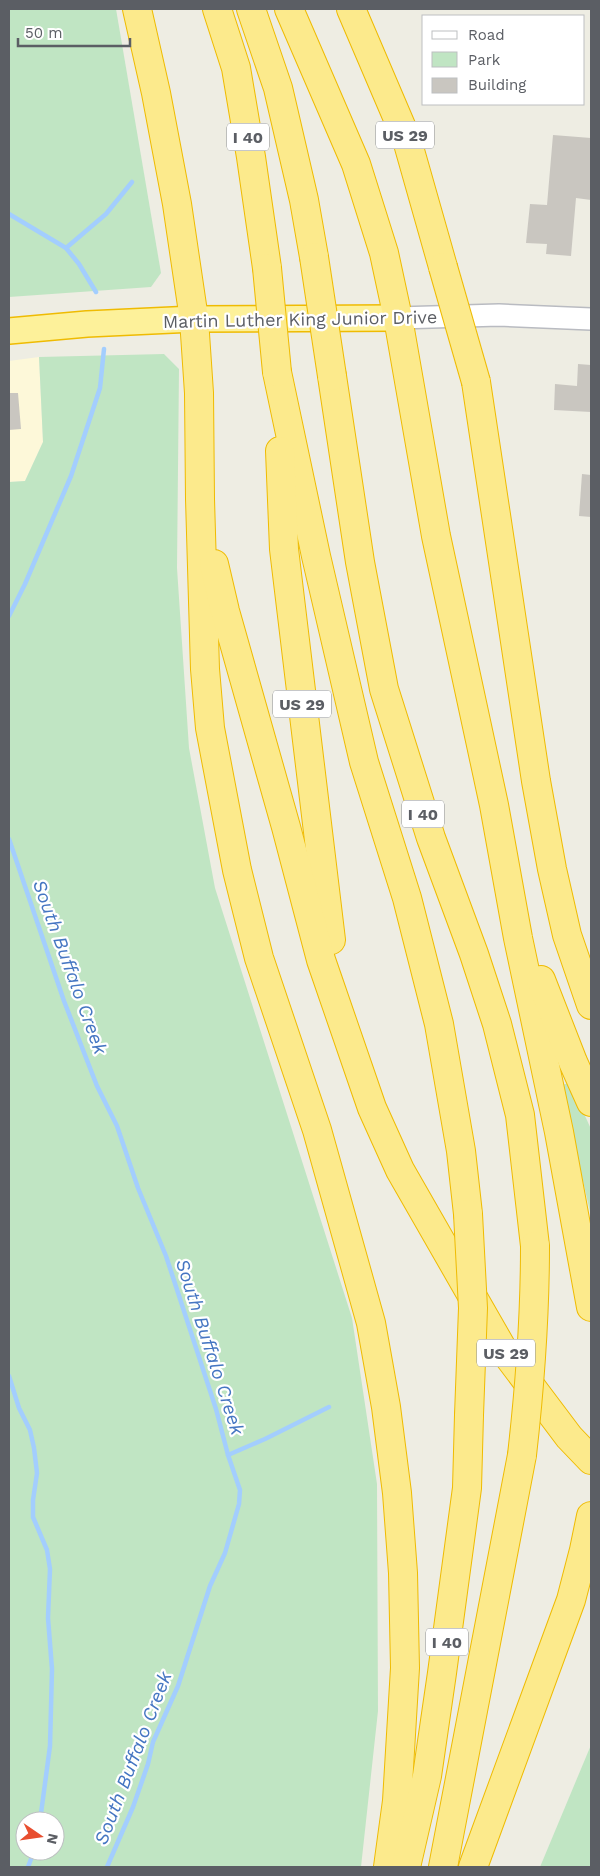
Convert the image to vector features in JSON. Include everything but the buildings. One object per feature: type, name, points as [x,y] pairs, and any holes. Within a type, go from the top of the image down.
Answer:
[{"type":"highway","points":[[137,9],[156,93],[177,204],[194,319],[199,393],[205,669],[210,728],[223,805],[259,958],[318,1130],[371,1323],[386,1406],[397,1493],[403,1573],[405,1668],[397,1801],[388,1867]]},
{"type":"highway","name":"I 40","points":[[217,9],[236,68],[252,157],[267,268],[276,372],[364,762],[406,898],[439,1024],[461,1151],[468,1214],[473,1308],[467,1488],[427,1776],[406,1867]]},
{"type":"highway","name":"I 40","points":[[251,9],[278,88],[304,200],[360,562],[384,689],[431,838],[498,1024],[520,1115],[535,1246],[530,1391],[522,1455],[443,1867]]},
{"type":"highway","points":[[289,9],[356,164],[384,253],[398,318],[436,536],[494,805],[518,938],[559,1132],[591,1307]]},
{"type":"highway","name":"US 29","points":[[351,9],[407,140],[476,382],[536,781],[552,869],[567,934],[591,1005]]},
{"type":"highway","name":"Martin Luther King Junior Drive","points":[[9,331],[87,324],[194,319],[398,318]]},
{"type":"highway","name":"US 29","points":[[276,372],[284,549],[331,942],[347,1035],[372,1108],[400,1170],[502,1348],[569,1437],[591,1460]]},
{"type":"highway","points":[[200,499],[225,611],[286,827],[321,960],[347,1035]]},
{"type":"highway","points":[[494,805],[534,964],[591,1102]]},
{"type":"highway","points":[[473,1867],[571,1600],[591,1518]]},
{"type":"main road","name":"Martin Luther King Junior Drive","points":[[398,318],[499,315],[591,319]]},
{"type":"shaded area","points":[[39,357],[43,442],[25,481],[9,482],[9,361]]},
{"type":"green space","points":[[9,9],[116,9],[161,273],[151,287],[9,297]]},
{"type":"green space","points":[[164,354],[179,369],[177,568],[189,748],[215,888],[352,1318],[377,1484],[378,1711],[361,1867],[9,1867],[9,482],[25,481],[43,442],[39,357]]},
{"type":"green space","points":[[570,1083],[591,1129],[591,1216],[561,1085]]},
{"type":"green space","points":[[591,1745],[591,1867],[540,1867]]},
{"type":"waterway","points":[[66,248],[106,214],[132,182]]},
{"type":"waterway","name":"South Buffalo Creek","points":[[9,214],[66,248],[79,264],[96,292]]},
{"type":"waterway","name":"South Buffalo Creek","points":[[9,616],[25,584],[71,476],[100,388],[104,349]]},
{"type":"waterway","name":"South Buffalo Creek","points":[[9,839],[64,1001],[97,1086],[117,1126],[138,1188],[166,1256],[216,1409],[228,1455],[240,1490],[239,1504],[225,1553],[210,1586],[178,1686],[153,1742],[148,1764],[133,1807],[107,1867]]},
{"type":"waterway","points":[[9,1376],[19,1408],[30,1430],[34,1448],[37,1473],[33,1500],[33,1517],[47,1550],[50,1569],[48,1618],[52,1669],[50,1746],[41,1811]]},
{"type":"waterway","points":[[228,1455],[329,1407]]},
{"type":"waterway","points":[[28,1867],[30,1861]]}]
